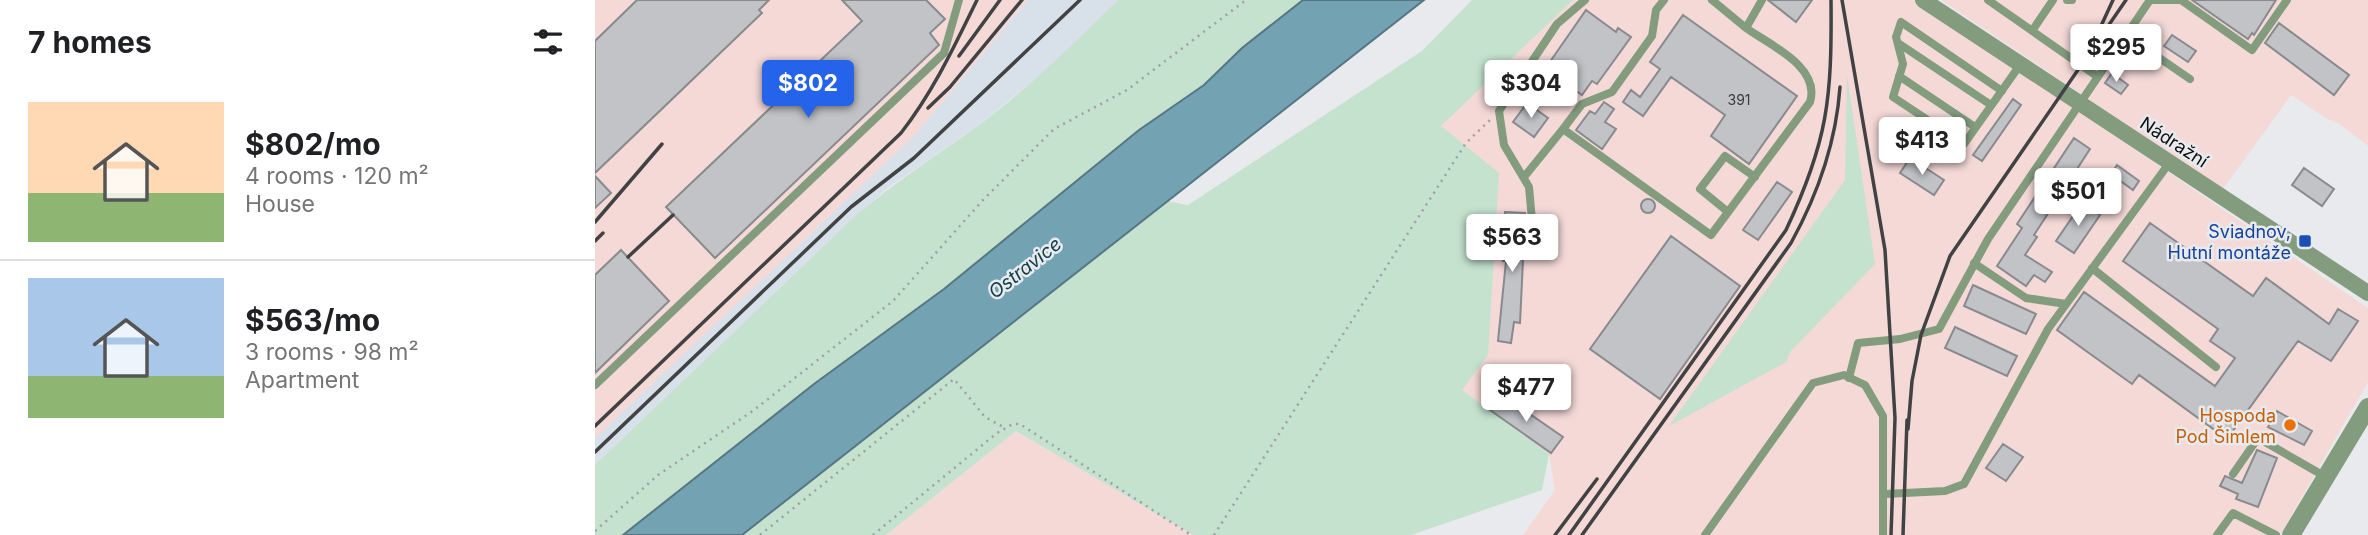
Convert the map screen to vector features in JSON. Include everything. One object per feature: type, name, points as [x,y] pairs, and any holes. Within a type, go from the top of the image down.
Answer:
[{"type":"street","name":"Nádražní","points":[[1923,0],[2368,293]]},
{"type":"street","points":[[2291,535],[2368,407]]},
{"type":"lane","points":[[595,385],[944,53],[959,0]]},
{"type":"lane","points":[[1532,220],[1529,187],[1504,145],[1499,111],[1557,24],[1585,0]]},
{"type":"lane","points":[[1524,177],[1582,104],[1612,92],[1652,36],[1655,10],[1664,0]]},
{"type":"lane","points":[[1563,129],[1711,235],[1810,102],[1813,93],[1809,78],[1798,64],[1746,28],[1712,0]]},
{"type":"lane","points":[[1746,28],[1762,0]]},
{"type":"lane","points":[[1988,0],[2098,77]]},
{"type":"lane","points":[[2032,31],[2053,0]]},
{"type":"lane","points":[[1849,378],[1859,343],[1900,339],[1939,330],[1975,263],[2150,0],[2181,0],[2252,51],[2287,0]]},
{"type":"lane","points":[[2002,91],[1901,22],[1898,43],[1903,64],[1893,97],[1964,144],[1991,105],[2002,91],[2020,65]]},
{"type":"lane","points":[[2126,35],[2190,79]]},
{"type":"lane","points":[[1898,43],[1991,105]]},
{"type":"lane","points":[[1899,76],[1976,127]]},
{"type":"lane","points":[[1728,212],[1700,190],[1708,178],[1725,156],[1755,177]]},
{"type":"lane","points":[[1885,494],[1945,491],[1964,484],[2048,329],[2170,162]]},
{"type":"lane","points":[[1975,263],[2026,298],[2066,304]]},
{"type":"lane","points":[[2092,268],[2216,367]]},
{"type":"lane","points":[[1705,535],[1813,383],[1844,375],[1865,385],[1883,416],[1883,535]]},
{"type":"lane","points":[[2233,474],[2258,438],[2326,477]]},
{"type":"lane","points":[[2217,535],[2233,513],[2276,535]]},
{"type":"path","points":[[595,531],[658,475],[754,410],[893,301],[983,200],[1054,129],[1127,90],[1246,0]]},
{"type":"path","points":[[1214,535],[1466,143],[1499,111]]},
{"type":"path","points":[[761,535],[954,379],[985,417],[1005,428]]},
{"type":"path","points":[[873,535],[1005,428],[1020,424],[1191,535]]},
{"type":"shaded area","points":[[595,0],[1028,0],[914,136],[595,439]]},
{"type":"shaded area","points":[[1028,0],[1118,0],[1050,67],[980,124],[889,187],[854,217],[595,465],[595,438],[914,136]]},
{"type":"shaded area","points":[[1573,0],[1915,0],[2368,308],[2368,382],[2280,535],[1523,535],[1555,490],[1549,454],[1461,390],[1440,126]]},
{"type":"shaded area","points":[[1941,0],[2368,0],[2368,146],[2338,123],[2327,119],[2291,95],[2223,189]]},
{"type":"shaded area","points":[[1016,431],[1193,535],[886,535]]},
{"type":"green space","points":[[1118,0],[1303,0],[1242,48],[1204,85],[1139,130],[944,289],[814,384],[623,535],[595,535],[595,465],[854,217],[1015,96]]},
{"type":"green space","points":[[1472,0],[1573,0],[1441,126],[1499,173],[1488,355],[1462,390],[1549,454],[1542,490],[1411,535],[1193,535],[1016,431],[886,535],[742,535],[1167,201],[1188,205],[1422,51]]},
{"type":"green space","points":[[1847,75],[1875,264],[1790,352],[1786,362],[1669,426],[1845,180]]},
{"type":"water","name":"Ostravice","points":[[1303,0],[1424,0],[742,535],[623,535],[814,384],[944,289],[1139,130],[1204,85],[1242,48]]},
{"type":"building","points":[[637,0],[769,0],[759,10],[762,13],[595,173],[595,41]]},
{"type":"building","points":[[842,0],[926,0],[945,19],[930,33],[939,45],[715,258],[666,207],[862,21]]},
{"type":"building","points":[[1768,0],[1812,0],[1796,22]]},
{"type":"building","points":[[2192,0],[2276,0],[2254,35],[2252,33],[2248,39]]},
{"type":"building","points":[[1586,10],[1616,32],[1618,28],[1631,37],[1597,84],[1592,81],[1582,95],[1545,69]]},
{"type":"building","points":[[1683,15],[1797,96],[1749,164],[1711,136],[1725,115],[1671,77],[1643,116],[1623,102],[1631,90],[1640,97],[1660,69],[1650,62]]},
{"type":"building","points":[[2279,23],[2349,75],[2334,95],[2265,43]]},
{"type":"building","points":[[2172,35],[2196,51],[2188,62],[2164,46]]},
{"type":"building","points":[[2112,73],[2128,85],[2121,94],[2105,83]]},
{"type":"building","points":[[2013,99],[2021,105],[1982,161],[1973,155]]},
{"type":"building","points":[[1604,102],[1614,109],[1605,122],[1616,129],[1602,149],[1576,130],[1590,111],[1595,114]]},
{"type":"building","points":[[1527,103],[1548,118],[1534,137],[1513,122]]},
{"type":"building","points":[[2074,138],[2090,149],[2034,235],[2037,237],[2025,255],[2052,272],[2045,282],[2034,275],[2026,286],[1997,266],[2022,228],[2017,224]]},
{"type":"building","points":[[1910,158],[1944,180],[1934,195],[1900,173]]},
{"type":"building","points":[[2117,165],[2139,181],[2133,190],[2111,174]]},
{"type":"building","points":[[2304,168],[2334,189],[2322,206],[2292,185]]},
{"type":"building","points":[[595,176],[611,193],[595,208]]},
{"type":"building","points":[[1777,182],[1792,192],[1758,240],[1743,230]]},
{"type":"building","points":[[1645,199],[1651,199],[1655,206],[1651,213],[1645,213],[1641,209],[1641,203]]},
{"type":"building","points":[[2082,203],[2100,215],[2074,253],[2056,241]]},
{"type":"building","points":[[1505,212],[1525,213],[1520,323],[1514,322],[1511,343],[1498,341],[1506,261],[1503,261]]},
{"type":"building","points":[[2150,223],[2253,296],[2266,278],[2329,324],[2338,309],[2358,321],[2331,361],[2298,341],[2227,439],[2139,375],[2132,384],[2057,330],[2084,292],[2215,386],[2235,358],[2210,341],[2218,329],[2123,261]]},
{"type":"building","points":[[1671,236],[1740,286],[1660,399],[1590,349]]},
{"type":"building","points":[[621,250],[669,301],[595,373],[595,275]]},
{"type":"building","points":[[1973,285],[2036,314],[2026,334],[1964,306]]},
{"type":"building","points":[[1955,327],[2017,356],[2007,376],[1945,348]]},
{"type":"building","points":[[1501,394],[1563,437],[1551,453],[1490,410]]},
{"type":"building","points":[[2277,411],[2312,431],[2304,445],[2268,427]]},
{"type":"building","points":[[2003,444],[2023,457],[2006,481],[1986,468]]},
{"type":"building","points":[[2257,450],[2277,458],[2258,507],[2236,499],[2238,494],[2220,486],[2225,476],[2242,483]]},
{"type":"railway","points":[[595,426],[901,133],[933,85],[977,0]]},
{"type":"railway","points":[[959,56],[1000,0]]},
{"type":"railway","points":[[928,108],[950,87],[1022,0]]},
{"type":"railway","points":[[595,452],[851,207],[914,158],[1080,0]]},
{"type":"railway","points":[[1569,535],[1786,230],[1811,170],[1825,118],[1830,65],[1831,0]]},
{"type":"railway","points":[[1842,0],[1885,250],[1895,418],[1891,535]]},
{"type":"railway","points":[[2101,26],[2113,0]]},
{"type":"railway","points":[[1908,429],[1912,381],[1921,335],[1950,256],[2126,0]]},
{"type":"railway","points":[[1582,535],[1791,243],[1824,168],[1834,129],[1840,87]]},
{"type":"railway","points":[[595,222],[662,144]]},
{"type":"railway","points":[[628,257],[673,215]]},
{"type":"railway","points":[[595,241],[603,233]]},
{"type":"railway","points":[[1903,535],[1907,420]]},
{"type":"railway","points":[[1555,535],[1597,479]]},
{"type":"place","name":"Sviadnov, Hutní montáže","points":[[2305,241]]},
{"type":"place","name":"Hospoda Pod Šimlem","points":[[2290,425]]}]
